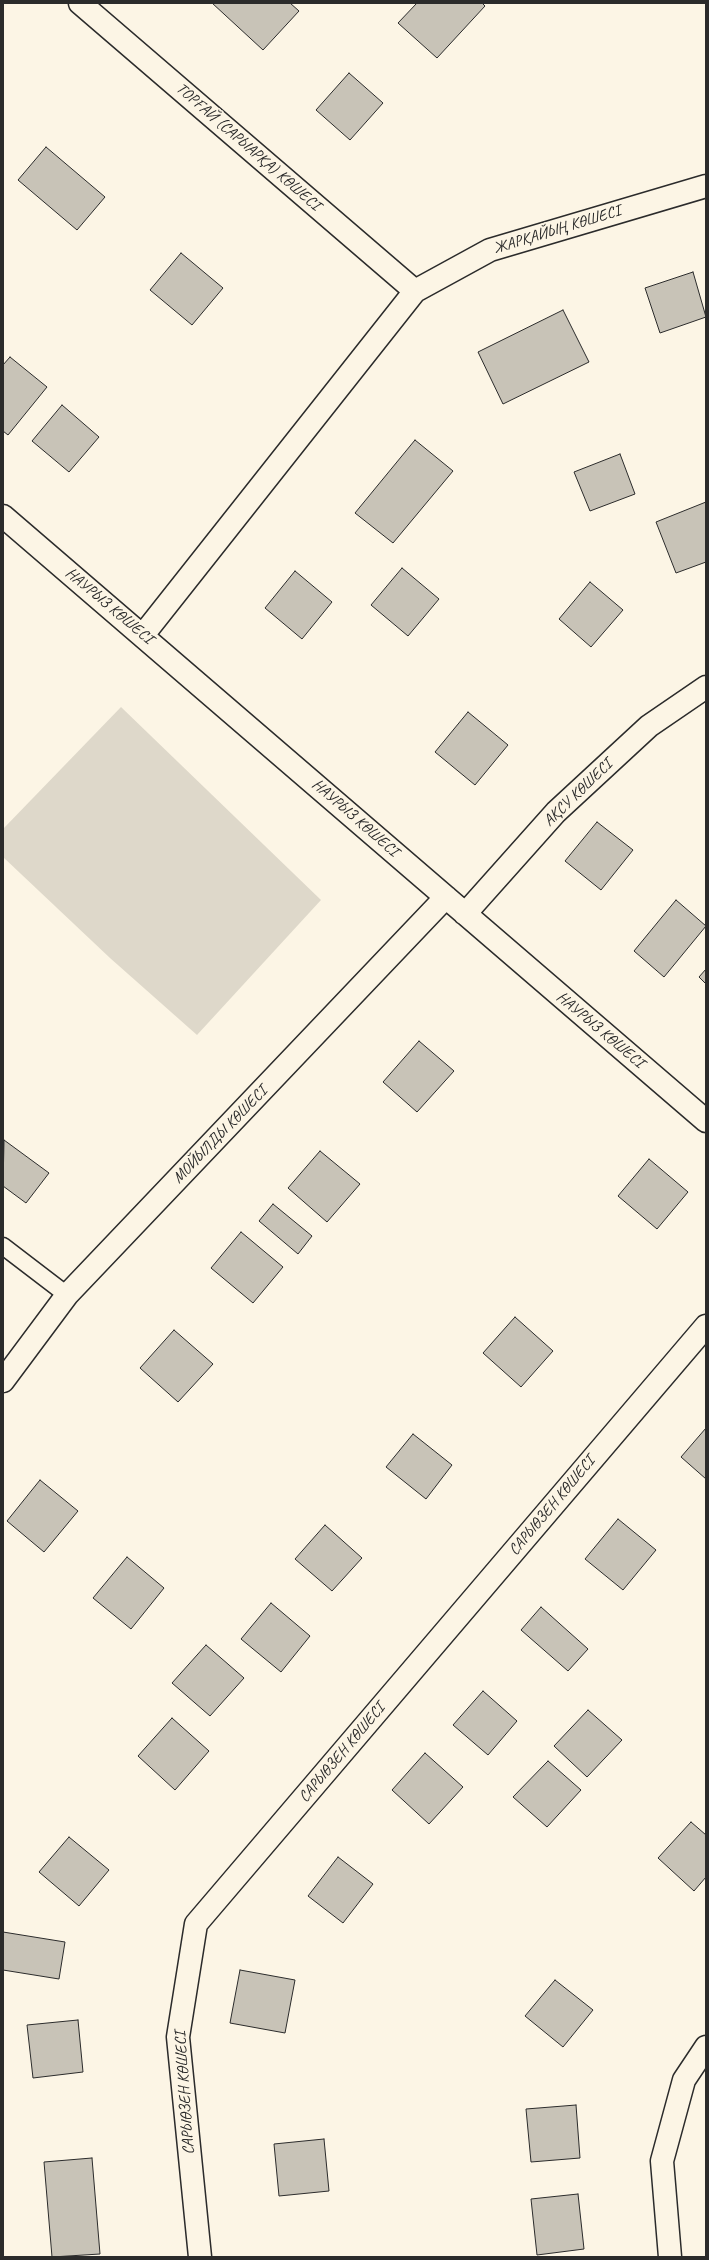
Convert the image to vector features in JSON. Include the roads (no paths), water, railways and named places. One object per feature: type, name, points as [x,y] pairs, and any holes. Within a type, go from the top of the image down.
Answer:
[{"type":"street","name":"ТОРҒАЙ (САРЫАРҚА) КӨШЕСІ","points":[[80,3],[415,291]]},
{"type":"street","name":"ЖАРҚАЙЫҢ КӨШЕСІ","points":[[415,291],[490,250],[706,186]]},
{"type":"street","points":[[143,635],[415,291]]},
{"type":"street","name":"НАУРЫЗ КӨШЕСІ","points":[[3,516],[706,1121]]},
{"type":"street","name":"АҚСУ КӨШЕСІ","points":[[464,914],[556,812],[649,726],[706,687]]},
{"type":"street","name":"МОЙЫЛДЫ КӨШЕСІ","points":[[3,1381],[67,1295],[446,897]]},
{"type":"street","name":"САРЫӨЗЕН КӨШЕСІ","points":[[200,2257],[178,2037],[196,1924],[706,1326]]},
{"type":"street","points":[[670,2257],[662,2161],[684,2080],[706,2047]]},
{"type":"lane","points":[[3,1246],[67,1295]]}]
